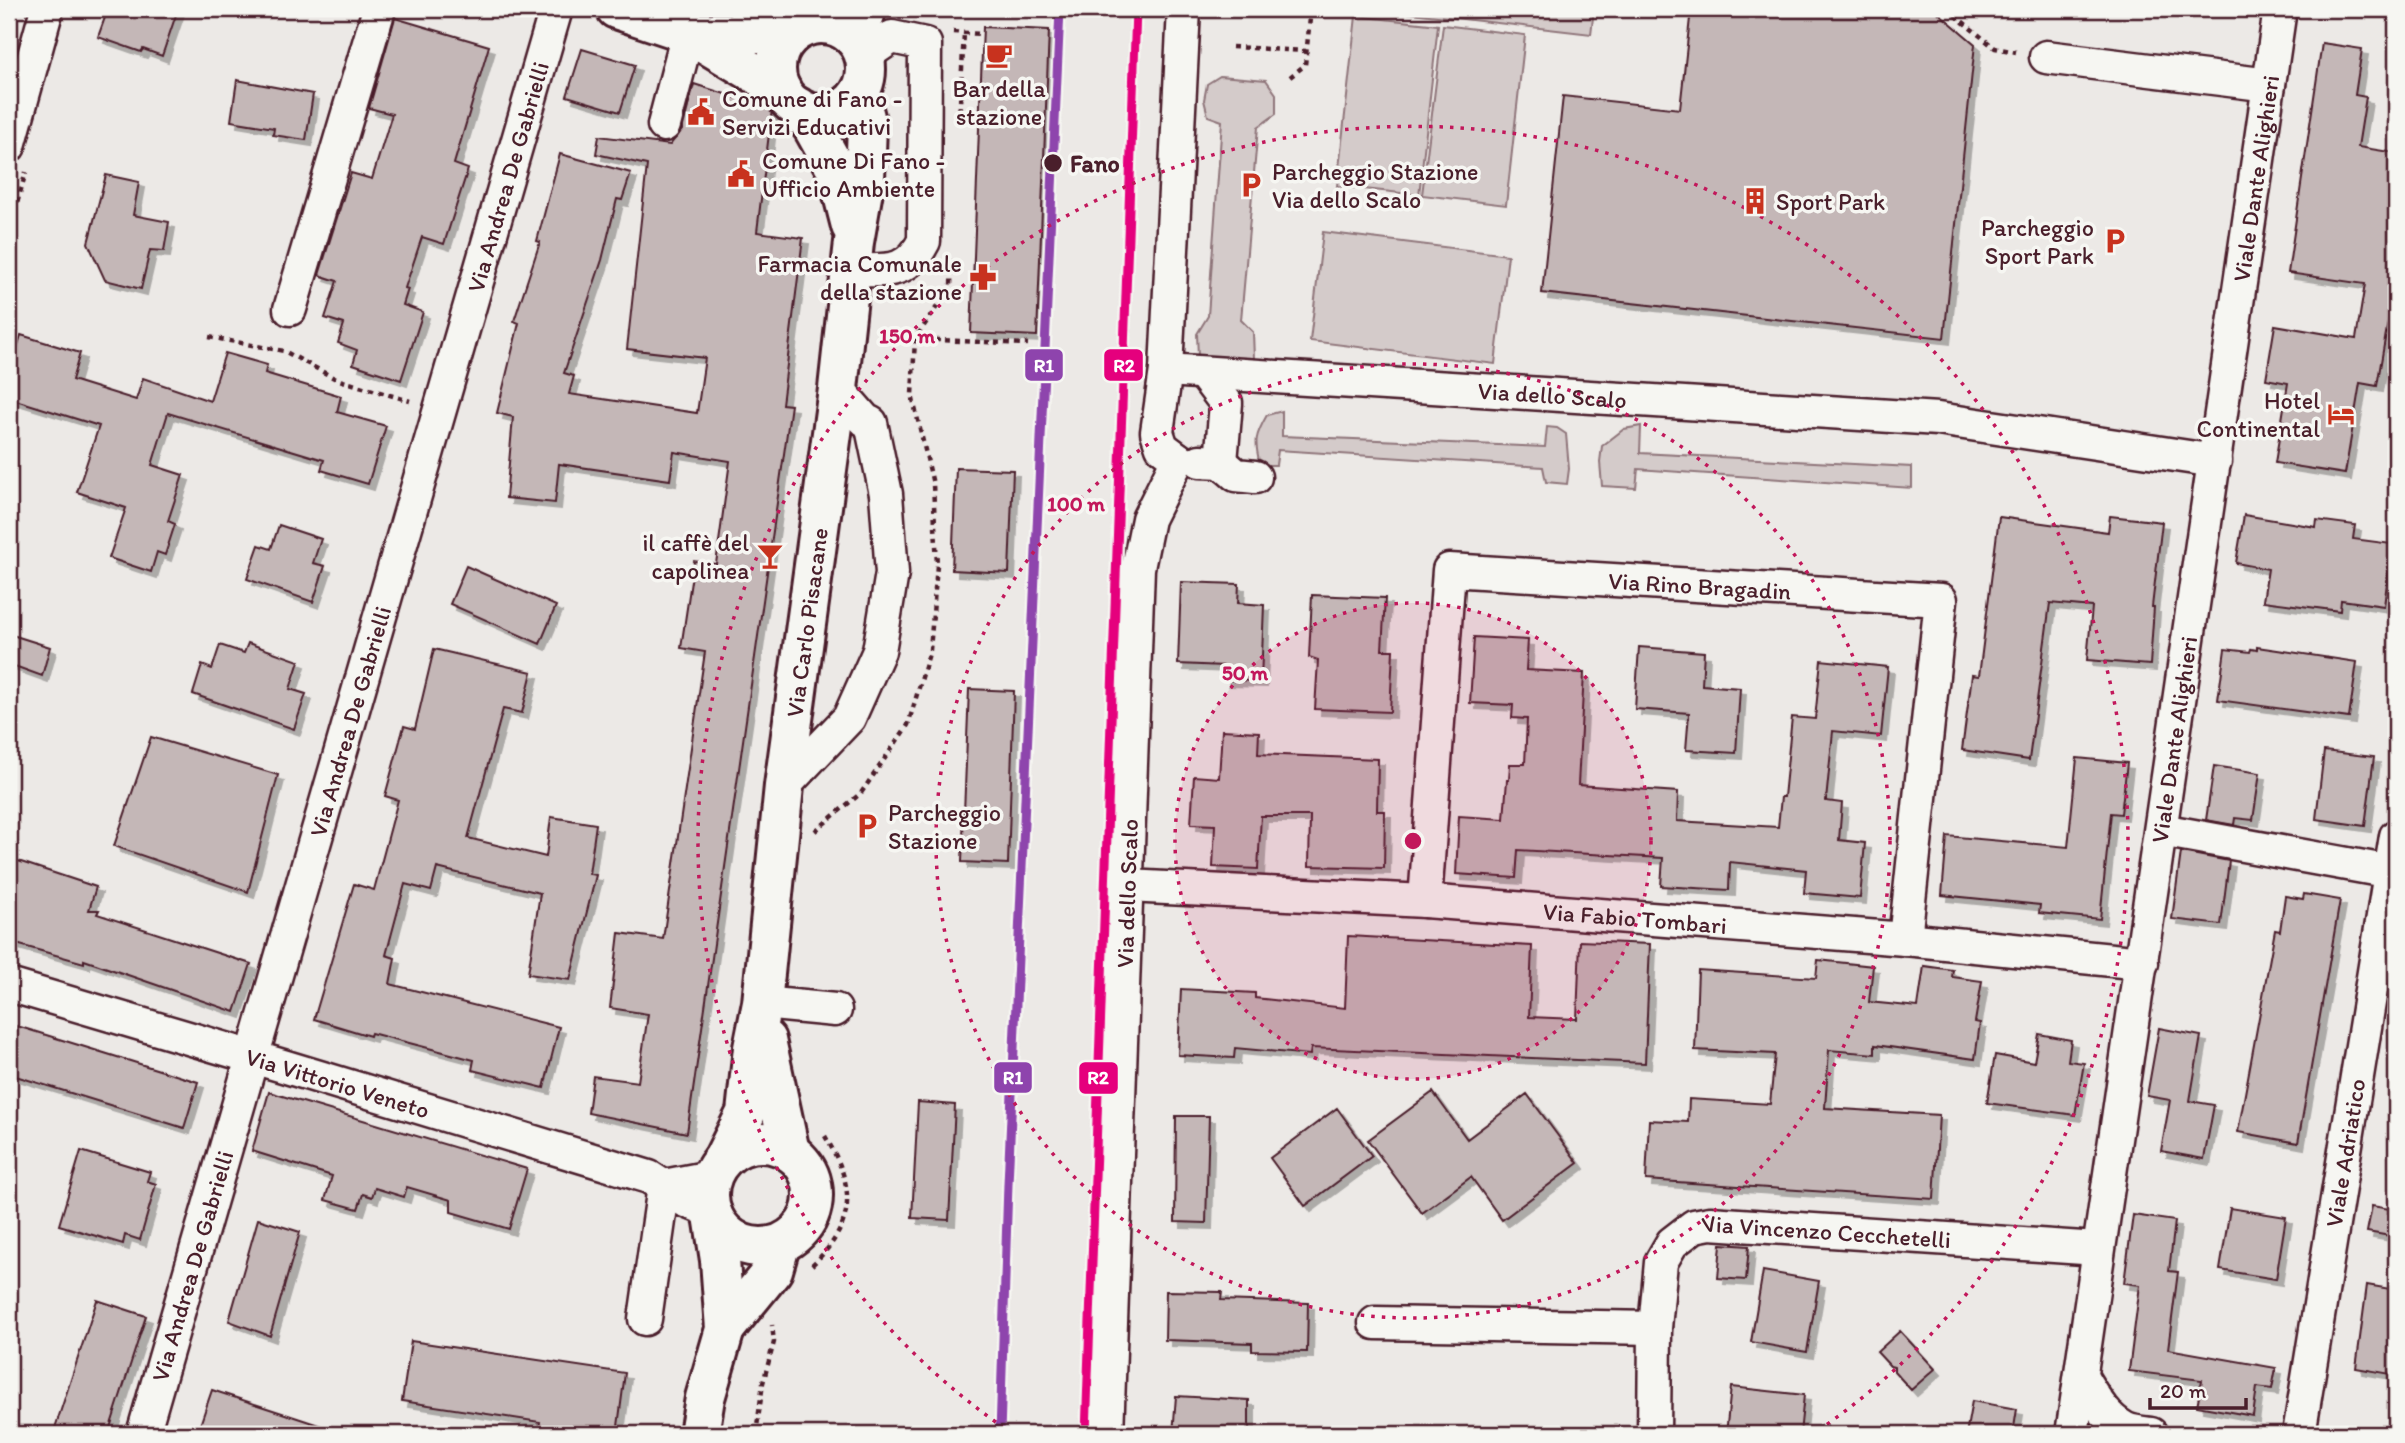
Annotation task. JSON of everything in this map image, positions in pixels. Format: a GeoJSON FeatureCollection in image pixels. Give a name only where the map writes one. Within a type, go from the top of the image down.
{"type":"FeatureCollection","features":[{"type":"Feature","properties":{"kind":"main road"},"geometry":{"type":"LineString","coordinates":[[616,9],[688,33],[810,113],[837,111],[859,94],[864,82],[864,36],[850,34],[840,28],[811,22],[688,33]]}},
{"type":"Feature","properties":{"kind":"main road"},"geometry":{"type":"LineString","coordinates":[[811,22],[779,53],[776,77],[813,128],[837,171],[853,256]]}},
{"type":"Feature","properties":{"kind":"main road","name":"Via Carlo Pisacane"},"geometry":{"type":"LineString","coordinates":[[699,1434],[705,1398],[725,1329],[714,1191],[746,1113],[753,1048],[762,1003],[784,786],[838,389],[853,256],[866,178],[867,125],[859,94]]}},
{"type":"Feature","properties":{"kind":"main road","name":"Via Carlo Pisacane"},"geometry":{"type":"LineString","coordinates":[[725,1329],[773,1270],[780,1245],[799,1231],[812,1204],[809,1175],[801,1162],[790,1152],[768,1051],[762,1003]]}},
{"type":"Feature","properties":{"kind":"main road"},"geometry":{"type":"LineString","coordinates":[[780,1245],[744,1245],[731,1238],[720,1228],[714,1191],[734,1150],[755,1144],[777,1146],[790,1152]]}},
{"type":"Feature","properties":{"kind":"street"},"geometry":{"type":"LineString","coordinates":[[9,146],[47,9]]}},
{"type":"Feature","properties":{"kind":"street"},"geometry":{"type":"LineString","coordinates":[[290,309],[379,9]]}},
{"type":"Feature","properties":{"kind":"street","name":"Via Andrea De Gabrielli"},"geometry":{"type":"LineString","coordinates":[[143,1434],[556,9]]}},
{"type":"Feature","properties":{"kind":"street"},"geometry":{"type":"LineString","coordinates":[[1184,9],[1166,370],[1157,432],[1162,447],[1178,459],[1221,462],[1236,475],[1255,477]]}},
{"type":"Feature","properties":{"kind":"street","name":"Viale Dante Alighieri"},"geometry":{"type":"LineString","coordinates":[[2072,1434],[2280,9]]}},
{"type":"Feature","properties":{"kind":"street"},"geometry":{"type":"LineString","coordinates":[[664,125],[688,33]]}},
{"type":"Feature","properties":{"kind":"street"},"geometry":{"type":"LineString","coordinates":[[853,256],[898,268],[912,260],[924,241],[925,44],[892,37],[864,36]]}},
{"type":"Feature","properties":{"kind":"street"},"geometry":{"type":"LineString","coordinates":[[2046,57],[2269,85]]}},
{"type":"Feature","properties":{"kind":"street","name":"Via dello Scalo"},"geometry":{"type":"LineString","coordinates":[[1166,370],[1938,419],[2215,461]]}},
{"type":"Feature","properties":{"kind":"street"},"geometry":{"type":"LineString","coordinates":[[1204,374],[1226,403],[1221,462]]}},
{"type":"Feature","properties":{"kind":"street"},"geometry":{"type":"LineString","coordinates":[[784,786],[849,718],[879,651],[892,573],[886,494],[871,423],[865,420],[838,389]]}},
{"type":"Feature","properties":{"kind":"street","name":"Via dello Scalo"},"geometry":{"type":"LineString","coordinates":[[1107,1434],[1138,568],[1148,519],[1178,459]]}},
{"type":"Feature","properties":{"kind":"street","name":"Via Rino Bragadin"},"geometry":{"type":"LineString","coordinates":[[1425,901],[1449,570],[1941,600],[1905,939]]}},
{"type":"Feature","properties":{"kind":"street"},"geometry":{"type":"LineString","coordinates":[[2161,830],[2391,872]]}},
{"type":"Feature","properties":{"kind":"street","name":"Viale Adriatico"},"geometry":{"type":"LineString","coordinates":[[2300,1434],[2396,836]]}},
{"type":"Feature","properties":{"kind":"street","name":"Via Fabio Tombari"},"geometry":{"type":"LineString","coordinates":[[1127,886],[1425,901],[1905,939],[2142,963]]}},
{"type":"Feature","properties":{"kind":"street","name":"Via Vittorio Veneto"},"geometry":{"type":"LineString","coordinates":[[9,985],[649,1177],[664,1186]]}},
{"type":"Feature","properties":{"kind":"street"},"geometry":{"type":"LineString","coordinates":[[762,1003],[835,1010]]}},
{"type":"Feature","properties":{"kind":"street"},"geometry":{"type":"LineString","coordinates":[[645,1319],[664,1186],[714,1191]]}},
{"type":"Feature","properties":{"kind":"street","name":"Via Vincenzo Cecchetelli"},"geometry":{"type":"LineString","coordinates":[[1654,1434],[1655,1328],[1661,1262],[1672,1243],[1693,1226],[1710,1223],[2098,1249]]}},
{"type":"Feature","properties":{"kind":"street"},"geometry":{"type":"LineString","coordinates":[[1375,1323],[1655,1328]]}},
{"type":"Feature","properties":{"kind":"street"},"geometry":{"type":"LineString","coordinates":[[2081,1376],[2095,1400],[2116,1422],[2125,1429],[2151,1434]]}},
{"type":"Feature","properties":{"kind":"path"},"geometry":{"type":"LineString","coordinates":[[1290,76],[1305,65],[1311,9]]}},
{"type":"Feature","properties":{"kind":"path"},"geometry":{"type":"LineString","coordinates":[[1947,9],[1995,48],[2046,57]]}},
{"type":"Feature","properties":{"kind":"path"},"geometry":{"type":"LineString","coordinates":[[1232,47],[1306,51]]}},
{"type":"Feature","properties":{"kind":"path"},"geometry":{"type":"LineString","coordinates":[[209,337],[284,351],[337,379],[441,411]]}},
{"type":"Feature","properties":{"kind":"path"},"geometry":{"type":"LineString","coordinates":[[915,339],[1028,344]]}},
{"type":"Feature","properties":{"kind":"shaded area"},"geometry":{"type":"Polygon","coordinates":[[[1377,9],[1594,9],[1591,34],[1377,9]]]}},
{"type":"Feature","properties":{"kind":"shaded area"},"geometry":{"type":"Polygon","coordinates":[[[1356,16],[1438,25],[1419,195],[1337,186],[1356,16]]]}},
{"type":"Feature","properties":{"kind":"shaded area"},"geometry":{"type":"Polygon","coordinates":[[[1443,25],[1525,35],[1506,205],[1422,195],[1443,25]]]}},
{"type":"Feature","properties":{"kind":"shaded area"},"geometry":{"type":"Polygon","coordinates":[[[1220,76],[1266,80],[1276,94],[1276,114],[1258,127],[1241,320],[1253,332],[1254,359],[1241,368],[1211,369],[1198,356],[1197,334],[1208,316],[1222,121],[1208,116],[1204,100],[1207,84],[1220,76]]]}},
{"type":"Feature","properties":{"kind":"shaded area"},"geometry":{"type":"Polygon","coordinates":[[[1323,232],[1508,255],[1495,364],[1310,341],[1323,232]]]}},
{"type":"Feature","properties":{"kind":"shaded area"},"geometry":{"type":"Polygon","coordinates":[[[1282,411],[1282,436],[1545,447],[1547,427],[1557,428],[1566,434],[1569,469],[1567,484],[1546,482],[1543,467],[1278,450],[1276,465],[1260,465],[1256,444],[1260,428],[1267,415],[1282,411]]]}},
{"type":"Feature","properties":{"kind":"shaded area"},"geometry":{"type":"Polygon","coordinates":[[[1641,426],[1640,453],[1912,467],[1912,488],[1638,469],[1636,488],[1602,486],[1602,446],[1624,429],[1641,426]]]}},
{"type":"Feature","properties":{"kind":"building"},"geometry":{"type":"Polygon","coordinates":[[[108,9],[178,9],[162,56],[143,49],[141,52],[98,37],[108,9]]]}},
{"type":"Feature","properties":{"kind":"building","name":"Sport Park"},"geometry":{"type":"Polygon","coordinates":[[[1691,9],[1934,9],[1975,44],[1944,338],[1542,293],[1563,96],[1680,109],[1691,9]]]}},
{"type":"Feature","properties":{"kind":"building"},"geometry":{"type":"Polygon","coordinates":[[[395,18],[489,46],[454,164],[468,169],[444,244],[422,237],[405,288],[408,289],[403,305],[423,312],[401,380],[353,364],[357,350],[338,343],[344,324],[325,318],[337,281],[319,275],[351,173],[372,179],[392,114],[369,108],[395,18]]]}},
{"type":"Feature","properties":{"kind":"building"},"geometry":{"type":"Polygon","coordinates":[[[983,27],[1049,30],[1037,336],[971,333],[983,27]]]}},
{"type":"Feature","properties":{"kind":"building"},"geometry":{"type":"Polygon","coordinates":[[[2322,43],[2362,49],[2355,95],[2366,97],[2358,147],[2396,153],[2396,305],[2391,304],[2377,386],[2360,383],[2345,474],[2275,463],[2288,383],[2266,379],[2275,325],[2356,339],[2365,284],[2288,273],[2322,43]]]}},
{"type":"Feature","properties":{"kind":"building"},"geometry":{"type":"Polygon","coordinates":[[[582,49],[635,65],[620,112],[567,96],[582,49]]]}},
{"type":"Feature","properties":{"kind":"building"},"geometry":{"type":"Polygon","coordinates":[[[237,80],[313,94],[306,140],[273,135],[274,128],[231,121],[237,80]]]}},
{"type":"Feature","properties":{"kind":"building"},"geometry":{"type":"Polygon","coordinates":[[[694,84],[772,109],[757,232],[803,238],[782,404],[791,405],[687,1133],[588,1113],[593,1076],[638,1082],[648,1014],[610,1008],[619,933],[663,939],[705,652],[681,648],[694,561],[716,564],[730,461],[674,452],[670,480],[559,464],[555,503],[506,498],[513,417],[497,413],[519,323],[514,321],[540,242],[537,241],[560,154],[631,173],[622,200],[617,199],[602,260],[564,373],[574,376],[569,394],[697,413],[705,358],[627,349],[647,165],[596,154],[599,136],[670,145],[682,130],[694,84]]]}},
{"type":"Feature","properties":{"kind":"building"},"geometry":{"type":"Polygon","coordinates":[[[106,175],[139,182],[133,215],[169,222],[164,251],[150,250],[141,289],[105,280],[88,243],[106,175]]]}},
{"type":"Feature","properties":{"kind":"building"},"geometry":{"type":"Polygon","coordinates":[[[21,335],[80,353],[72,380],[136,400],[143,378],[210,401],[225,353],[267,365],[265,373],[341,396],[337,412],[386,426],[368,484],[321,470],[324,460],[168,413],[152,465],[183,475],[168,521],[175,524],[165,555],[157,552],[151,572],[109,558],[126,508],[77,492],[99,426],[9,398],[9,375],[21,335]]]}},
{"type":"Feature","properties":{"kind":"building"},"geometry":{"type":"Polygon","coordinates":[[[956,468],[1013,470],[1009,573],[952,570],[956,468]]]}},
{"type":"Feature","properties":{"kind":"building"},"geometry":{"type":"Polygon","coordinates":[[[2244,515],[2316,527],[2317,520],[2355,525],[2353,539],[2392,544],[2384,606],[2341,600],[2340,611],[2263,601],[2268,569],[2236,563],[2244,515]]]}},
{"type":"Feature","properties":{"kind":"building"},"geometry":{"type":"Polygon","coordinates":[[[2110,516],[2162,522],[2152,607],[2150,665],[2087,660],[2092,607],[2050,603],[2029,760],[1962,750],[1972,675],[1979,676],[1999,517],[2108,532],[2110,516]]]}},
{"type":"Feature","properties":{"kind":"building"},"geometry":{"type":"Polygon","coordinates":[[[279,525],[321,539],[313,563],[325,566],[313,602],[247,579],[259,545],[271,549],[279,525]]]}},
{"type":"Feature","properties":{"kind":"building"},"geometry":{"type":"Polygon","coordinates":[[[466,566],[556,606],[540,644],[450,604],[466,566]]]}},
{"type":"Feature","properties":{"kind":"building"},"geometry":{"type":"Polygon","coordinates":[[[1181,582],[1239,584],[1238,603],[1264,605],[1261,681],[1223,680],[1224,666],[1178,664],[1181,582]]]}},
{"type":"Feature","properties":{"kind":"building"},"geometry":{"type":"Polygon","coordinates":[[[1312,595],[1385,598],[1382,650],[1393,650],[1390,712],[1315,709],[1318,660],[1309,657],[1312,595]]]}},
{"type":"Feature","properties":{"kind":"building"},"geometry":{"type":"Polygon","coordinates":[[[9,634],[50,647],[42,676],[9,664],[9,634]]]}},
{"type":"Feature","properties":{"kind":"building"},"geometry":{"type":"Polygon","coordinates":[[[1474,637],[1528,640],[1526,670],[1584,673],[1578,785],[1678,792],[1677,821],[1778,827],[1781,797],[1784,797],[1792,717],[1815,719],[1821,660],[1888,667],[1881,736],[1833,731],[1826,801],[1842,803],[1839,840],[1865,843],[1860,898],[1804,893],[1806,870],[1730,862],[1729,890],[1661,886],[1663,858],[1518,850],[1516,878],[1456,874],[1459,816],[1504,819],[1510,764],[1525,764],[1527,719],[1512,718],[1513,705],[1470,703],[1474,637]]]}},
{"type":"Feature","properties":{"kind":"building"},"geometry":{"type":"Polygon","coordinates":[[[248,643],[299,661],[290,689],[306,694],[294,729],[193,694],[202,665],[212,669],[220,645],[244,653],[248,643]]]}},
{"type":"Feature","properties":{"kind":"building"},"geometry":{"type":"Polygon","coordinates":[[[1639,647],[1704,652],[1702,685],[1740,688],[1736,753],[1686,750],[1689,713],[1635,709],[1639,647]]]}},
{"type":"Feature","properties":{"kind":"building"},"geometry":{"type":"Polygon","coordinates":[[[2257,647],[2357,662],[2349,718],[2218,700],[2225,649],[2250,652],[2251,649],[2257,650],[2257,647]]]}},
{"type":"Feature","properties":{"kind":"building"},"geometry":{"type":"Polygon","coordinates":[[[434,649],[532,672],[522,713],[503,709],[468,838],[546,857],[551,817],[596,824],[589,874],[596,875],[570,980],[528,974],[540,893],[437,868],[431,891],[405,884],[386,955],[395,958],[390,984],[559,1027],[544,1088],[472,1070],[474,1060],[371,1033],[370,1036],[314,1019],[354,884],[374,890],[398,800],[385,796],[404,726],[415,729],[434,649]]]}},
{"type":"Feature","properties":{"kind":"building"},"geometry":{"type":"Polygon","coordinates":[[[969,689],[1014,691],[1008,864],[962,862],[969,689]]]}},
{"type":"Feature","properties":{"kind":"building"},"geometry":{"type":"Polygon","coordinates":[[[1222,730],[1259,732],[1258,754],[1378,759],[1377,811],[1385,811],[1384,868],[1309,866],[1310,816],[1261,816],[1258,869],[1213,867],[1215,825],[1191,824],[1194,776],[1219,778],[1222,730]]]}},
{"type":"Feature","properties":{"kind":"building"},"geometry":{"type":"Polygon","coordinates":[[[151,737],[278,775],[248,892],[114,846],[151,737]]]}},
{"type":"Feature","properties":{"kind":"building"},"geometry":{"type":"Polygon","coordinates":[[[2324,751],[2374,757],[2365,826],[2316,819],[2324,751]]]}},
{"type":"Feature","properties":{"kind":"building"},"geometry":{"type":"Polygon","coordinates":[[[2077,758],[2127,763],[2121,814],[2111,813],[2100,919],[2039,913],[2040,905],[1942,895],[1947,836],[2068,847],[2077,758]]]}},
{"type":"Feature","properties":{"kind":"building"},"geometry":{"type":"Polygon","coordinates":[[[2214,766],[2260,773],[2253,820],[2235,818],[2234,825],[2206,820],[2214,766]]]}},
{"type":"Feature","properties":{"kind":"building"},"geometry":{"type":"Polygon","coordinates":[[[2181,852],[2229,861],[2221,925],[2172,919],[2181,852]]]}},
{"type":"Feature","properties":{"kind":"building"},"geometry":{"type":"Polygon","coordinates":[[[9,858],[96,887],[89,910],[99,910],[97,914],[251,964],[235,1012],[84,960],[84,963],[9,942],[9,858]]]}},
{"type":"Feature","properties":{"kind":"building"},"geometry":{"type":"Polygon","coordinates":[[[2304,894],[2340,900],[2298,1143],[2238,1132],[2275,930],[2280,931],[2285,896],[2303,899],[2304,894]]]}},
{"type":"Feature","properties":{"kind":"building"},"geometry":{"type":"Polygon","coordinates":[[[1348,936],[1532,946],[1529,1017],[1577,1019],[1580,941],[1650,944],[1645,1063],[1311,1048],[1310,1055],[1235,1048],[1234,1058],[1178,1055],[1181,989],[1255,993],[1255,998],[1345,1008],[1348,936]]]}},
{"type":"Feature","properties":{"kind":"building"},"geometry":{"type":"Polygon","coordinates":[[[1818,960],[1873,966],[1869,1002],[1918,1007],[1924,966],[1953,970],[1952,977],[1982,981],[1975,1022],[1980,1023],[1975,1059],[1875,1045],[1875,1054],[1829,1050],[1825,1108],[1939,1115],[1934,1199],[1646,1180],[1649,1120],[1688,1122],[1689,1099],[1770,1104],[1775,1054],[1695,1050],[1698,970],[1816,978],[1818,960]]]}},
{"type":"Feature","properties":{"kind":"building"},"geometry":{"type":"Polygon","coordinates":[[[17,1026],[198,1082],[184,1128],[9,1074],[9,1052],[17,1026]]]}},
{"type":"Feature","properties":{"kind":"building"},"geometry":{"type":"Polygon","coordinates":[[[2159,1028],[2201,1036],[2190,1101],[2214,1105],[2204,1159],[2161,1151],[2170,1100],[2147,1096],[2159,1028]]]}},
{"type":"Feature","properties":{"kind":"building"},"geometry":{"type":"Polygon","coordinates":[[[2039,1034],[2071,1040],[2068,1061],[2084,1063],[2075,1115],[1987,1103],[1995,1055],[2034,1062],[2039,1034]]]}},
{"type":"Feature","properties":{"kind":"building"},"geometry":{"type":"Polygon","coordinates":[[[269,1092],[527,1169],[509,1229],[451,1212],[451,1200],[407,1187],[404,1197],[375,1188],[372,1197],[363,1194],[358,1209],[325,1200],[332,1176],[252,1151],[269,1092]]]}},
{"type":"Feature","properties":{"kind":"building"},"geometry":{"type":"Polygon","coordinates":[[[1433,1092],[1467,1139],[1527,1094],[1578,1163],[1502,1220],[1471,1177],[1422,1213],[1368,1140],[1433,1092]]]}},
{"type":"Feature","properties":{"kind":"building"},"geometry":{"type":"Polygon","coordinates":[[[918,1102],[955,1105],[949,1220],[912,1218],[918,1102]]]}},
{"type":"Feature","properties":{"kind":"building"},"geometry":{"type":"Polygon","coordinates":[[[1337,1108],[1372,1156],[1305,1206],[1270,1158],[1337,1108]]]}},
{"type":"Feature","properties":{"kind":"building"},"geometry":{"type":"Polygon","coordinates":[[[1176,1116],[1209,1116],[1206,1223],[1175,1222],[1176,1116]]]}},
{"type":"Feature","properties":{"kind":"building"},"geometry":{"type":"Polygon","coordinates":[[[81,1151],[150,1172],[147,1181],[156,1184],[140,1240],[125,1235],[123,1244],[59,1225],[81,1151]]]}},
{"type":"Feature","properties":{"kind":"building"},"geometry":{"type":"Polygon","coordinates":[[[2372,1206],[2396,1210],[2396,1237],[2367,1232],[2372,1206]]]}},
{"type":"Feature","properties":{"kind":"building"},"geometry":{"type":"Polygon","coordinates":[[[2230,1208],[2286,1217],[2276,1279],[2220,1270],[2230,1208]]]}},
{"type":"Feature","properties":{"kind":"building"},"geometry":{"type":"Polygon","coordinates":[[[2133,1215],[2175,1221],[2169,1271],[2178,1272],[2168,1349],[2276,1368],[2272,1389],[2257,1387],[2253,1416],[2197,1406],[2202,1380],[2129,1371],[2140,1285],[2124,1283],[2133,1215]]]}},
{"type":"Feature","properties":{"kind":"building"},"geometry":{"type":"Polygon","coordinates":[[[258,1219],[300,1232],[270,1336],[229,1321],[258,1219]]]}},
{"type":"Feature","properties":{"kind":"building"},"geometry":{"type":"Polygon","coordinates":[[[1721,1244],[1749,1246],[1746,1280],[1718,1278],[1721,1244]]]}},
{"type":"Feature","properties":{"kind":"building"},"geometry":{"type":"Polygon","coordinates":[[[1763,1271],[1819,1281],[1807,1352],[1751,1342],[1763,1271]]]}},
{"type":"Feature","properties":{"kind":"building"},"geometry":{"type":"Polygon","coordinates":[[[2367,1285],[2396,1290],[2396,1375],[2356,1368],[2367,1285]]]}},
{"type":"Feature","properties":{"kind":"building"},"geometry":{"type":"Polygon","coordinates":[[[1166,1291],[1222,1292],[1221,1300],[1308,1303],[1307,1352],[1252,1351],[1252,1343],[1165,1340],[1166,1291]]]}},
{"type":"Feature","properties":{"kind":"building"},"geometry":{"type":"Polygon","coordinates":[[[97,1300],[146,1316],[108,1434],[74,1434],[55,1428],[97,1300]]]}},
{"type":"Feature","properties":{"kind":"building"},"geometry":{"type":"Polygon","coordinates":[[[1900,1331],[1935,1369],[1911,1390],[1894,1371],[1894,1367],[1877,1352],[1900,1331]]]}},
{"type":"Feature","properties":{"kind":"building"},"geometry":{"type":"Polygon","coordinates":[[[411,1341],[625,1373],[617,1434],[538,1434],[540,1422],[402,1401],[411,1341]]]}},
{"type":"Feature","properties":{"kind":"building"},"geometry":{"type":"Polygon","coordinates":[[[1731,1387],[1804,1395],[1800,1434],[1726,1434],[1731,1387]]]}},
{"type":"Feature","properties":{"kind":"building"},"geometry":{"type":"Polygon","coordinates":[[[212,1390],[331,1429],[331,1434],[197,1434],[212,1390]]]}},
{"type":"Feature","properties":{"kind":"building"},"geometry":{"type":"Polygon","coordinates":[[[1176,1396],[1249,1400],[1249,1434],[1173,1434],[1176,1396]]]}},
{"type":"Feature","properties":{"kind":"building"},"geometry":{"type":"Polygon","coordinates":[[[1972,1401],[2017,1409],[2013,1434],[1966,1434],[1972,1401]]]}},
{"type":"Feature","properties":{"kind":"transit line","name":"R1"},"geometry":{"type":"LineString","coordinates":[[1000,1434],[1008,1184],[1060,9]]}},
{"type":"Feature","properties":{"kind":"transit line","name":"R2"},"geometry":{"type":"LineString","coordinates":[[1086,1434],[1136,9]]}},
{"type":"Feature","properties":{"kind":"place","name":"Bar della stazione"},"geometry":{"type":"Point","coordinates":[999,55]}},
{"type":"Feature","properties":{"kind":"place","name":"Comune di Fano - Servizi Educativi"},"geometry":{"type":"Point","coordinates":[701,112]}},
{"type":"Feature","properties":{"kind":"place","name":"Fano"},"geometry":{"type":"Point","coordinates":[1053,163]}},
{"type":"Feature","properties":{"kind":"place","name":"Comune Di Fano - Ufficio Ambiente"},"geometry":{"type":"Point","coordinates":[741,174]}},
{"type":"Feature","properties":{"kind":"place","name":"Parcheggio Stazione Via dello Scalo"},"geometry":{"type":"Point","coordinates":[1251,185]}},
{"type":"Feature","properties":{"kind":"place","name":"Sport Park"},"geometry":{"type":"Point","coordinates":[1755,201]}},
{"type":"Feature","properties":{"kind":"place","name":"Parcheggio Sport Park"},"geometry":{"type":"Point","coordinates":[2115,241]}},
{"type":"Feature","properties":{"kind":"place","name":"Farmacia Comunale della stazione"},"geometry":{"type":"Point","coordinates":[983,277]}},
{"type":"Feature","properties":{"kind":"place","name":"Hotel Continental"},"geometry":{"type":"Point","coordinates":[2341,414]}},
{"type":"Feature","properties":{"kind":"place","name":"il caffè del capolinea"},"geometry":{"type":"Point","coordinates":[770,556]}},
{"type":"Feature","properties":{"kind":"place","name":"Parcheggio Stazione"},"geometry":{"type":"Point","coordinates":[867,826]}}]}
